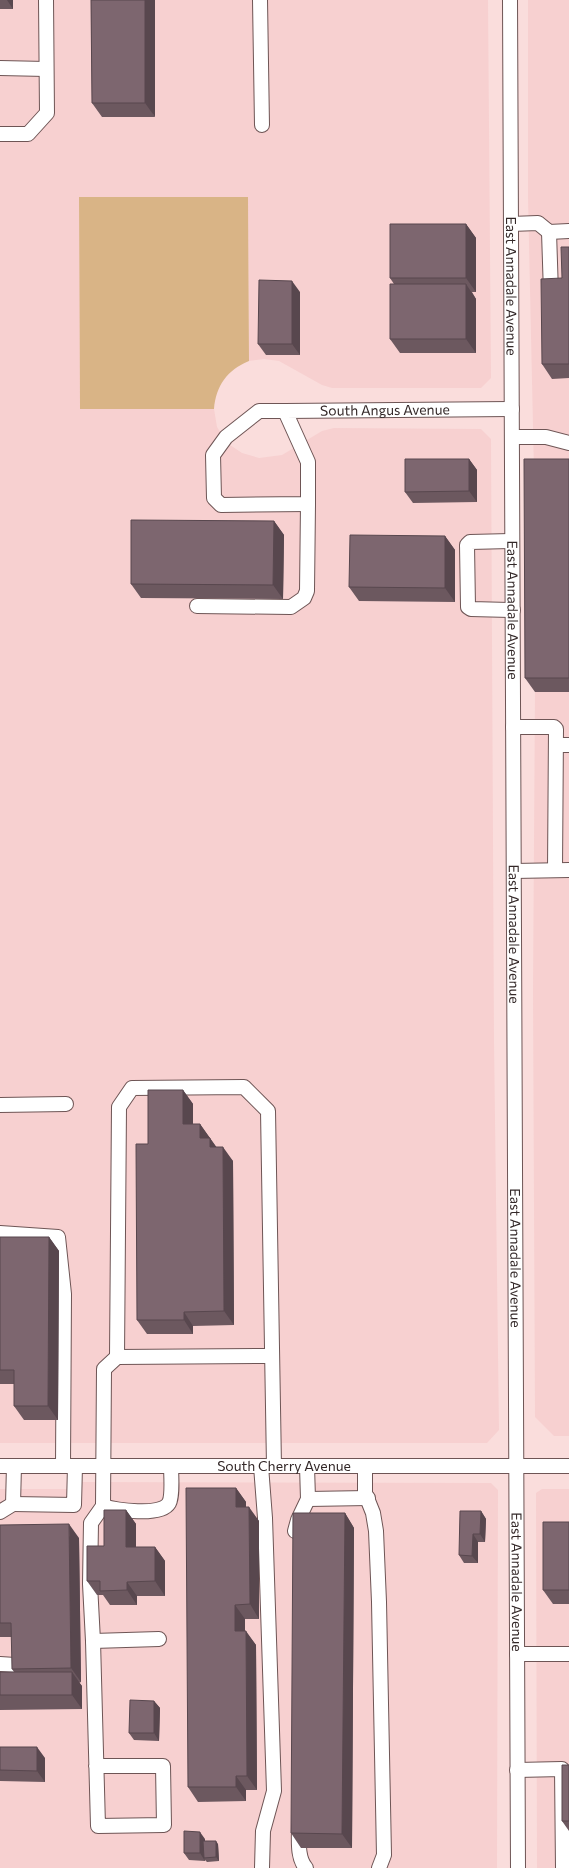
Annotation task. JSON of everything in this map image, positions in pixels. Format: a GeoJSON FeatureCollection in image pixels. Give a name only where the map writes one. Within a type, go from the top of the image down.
{"type":"FeatureCollection","features":[{"type":"Feature","properties":{"kind":"street"},"geometry":{"type":"LineString","coordinates":[[0,134],[28,134],[47,114],[46,0]]}},
{"type":"Feature","properties":{"kind":"street"},"geometry":{"type":"LineString","coordinates":[[260,0],[262,125]]}},
{"type":"Feature","properties":{"kind":"street","name":"East Annadale Avenue"},"geometry":{"type":"LineString","coordinates":[[510,0],[518,1868]]}},
{"type":"Feature","properties":{"kind":"street"},"geometry":{"type":"LineString","coordinates":[[0,68],[46,69]]}},
{"type":"Feature","properties":{"kind":"street"},"geometry":{"type":"LineString","coordinates":[[511,224],[538,223],[549,232],[569,231]]}},
{"type":"Feature","properties":{"kind":"street"},"geometry":{"type":"LineString","coordinates":[[549,232],[551,293]]}},
{"type":"Feature","properties":{"kind":"street","name":"South Angus Avenue"},"geometry":{"type":"LineString","coordinates":[[308,504],[221,505],[214,498],[213,455],[226,437],[258,411],[512,409]]}},
{"type":"Feature","properties":{"kind":"street"},"geometry":{"type":"LineString","coordinates":[[196,606],[291,607],[304,598],[307,591],[308,462],[285,411]]}},
{"type":"Feature","properties":{"kind":"street"},"geometry":{"type":"LineString","coordinates":[[512,437],[546,437],[569,443]]}},
{"type":"Feature","properties":{"kind":"street"},"geometry":{"type":"LineString","coordinates":[[512,541],[470,542],[467,545],[468,607],[471,609],[513,610]]}},
{"type":"Feature","properties":{"kind":"street"},"geometry":{"type":"LineString","coordinates":[[513,727],[554,727],[562,745],[562,870],[514,871]]}},
{"type":"Feature","properties":{"kind":"street"},"geometry":{"type":"LineString","coordinates":[[117,1357],[119,1107],[132,1088],[244,1087],[268,1111],[272,1356],[265,1518],[274,1791],[263,1831],[262,1868]]}},
{"type":"Feature","properties":{"kind":"street"},"geometry":{"type":"LineString","coordinates":[[0,1105],[66,1104]]}},
{"type":"Feature","properties":{"kind":"street"},"geometry":{"type":"LineString","coordinates":[[0,1233],[58,1237],[64,1294],[69,1466],[74,1505],[13,1504],[0,1512]]}},
{"type":"Feature","properties":{"kind":"street"},"geometry":{"type":"LineString","coordinates":[[96,1766],[163,1766],[164,1825],[98,1826],[96,1766],[93,1641],[90,1584],[91,1523],[103,1506],[104,1369],[117,1357],[272,1356]]}},
{"type":"Feature","properties":{"kind":"street"},"geometry":{"type":"LineString","coordinates":[[7,1466],[13,1504]]}},
{"type":"Feature","properties":{"kind":"street","name":"South Cherry Avenue"},"geometry":{"type":"LineString","coordinates":[[7,1466],[569,1466]]}},
{"type":"Feature","properties":{"kind":"street"},"geometry":{"type":"LineString","coordinates":[[103,1506],[128,1512],[165,1507],[169,1503],[171,1466]]}},
{"type":"Feature","properties":{"kind":"street"},"geometry":{"type":"LineString","coordinates":[[296,1546],[296,1530],[298,1520],[308,1499],[307,1466]]}},
{"type":"Feature","properties":{"kind":"street"},"geometry":{"type":"LineString","coordinates":[[365,1466],[365,1493],[373,1513],[376,1531],[379,1602],[384,1855],[379,1868]]}},
{"type":"Feature","properties":{"kind":"street"},"geometry":{"type":"LineString","coordinates":[[308,1499],[368,1498]]}},
{"type":"Feature","properties":{"kind":"street"},"geometry":{"type":"LineString","coordinates":[[93,1641],[159,1640]]}},
{"type":"Feature","properties":{"kind":"street"},"geometry":{"type":"LineString","coordinates":[[517,1654],[569,1654]]}},
{"type":"Feature","properties":{"kind":"street"},"geometry":{"type":"LineString","coordinates":[[0,1664],[15,1665]]}},
{"type":"Feature","properties":{"kind":"street"},"geometry":{"type":"LineString","coordinates":[[517,1770],[562,1769],[563,1868]]}},
{"type":"Feature","properties":{"kind":"street"},"geometry":{"type":"LineString","coordinates":[[299,1814],[301,1860],[306,1868]]}},
{"type":"Feature","properties":{"kind":"shaded area"},"geometry":{"type":"Polygon","coordinates":[[[0,0],[488,0],[491,378],[481,388],[332,388],[322,385],[279,361],[264,359],[249,361],[248,197],[79,197],[80,409],[214,409],[217,427],[227,443],[242,453],[259,458],[282,455],[322,431],[334,428],[481,429],[491,439],[494,1041],[499,1430],[487,1443],[0,1443],[0,0]]]}},
{"type":"Feature","properties":{"kind":"shaded area"},"geometry":{"type":"Polygon","coordinates":[[[528,0],[569,0],[569,1436],[554,1436],[535,1417],[533,991],[535,692],[532,609],[534,472],[528,197],[528,0]]]}},
{"type":"Feature","properties":{"kind":"shaded area"},"geometry":{"type":"Polygon","coordinates":[[[79,197],[248,197],[249,361],[235,369],[224,380],[217,393],[214,409],[80,409],[79,197]]]}},
{"type":"Feature","properties":{"kind":"shaded area"},"geometry":{"type":"Polygon","coordinates":[[[82,1482],[491,1483],[498,1490],[497,1868],[0,1868],[0,1489],[82,1489],[82,1482]]]}},
{"type":"Feature","properties":{"kind":"shaded area"},"geometry":{"type":"Polygon","coordinates":[[[542,1489],[569,1489],[569,1868],[537,1868],[536,1493],[542,1489]]]}},
{"type":"Feature","properties":{"kind":"building"},"geometry":{"type":"Polygon","coordinates":[[[91,0],[145,0],[145,103],[92,103],[91,0]]]}},
{"type":"Feature","properties":{"kind":"building"},"geometry":{"type":"Polygon","coordinates":[[[390,224],[466,224],[466,278],[390,278],[390,224]]]}},
{"type":"Feature","properties":{"kind":"building"},"geometry":{"type":"Polygon","coordinates":[[[561,247],[569,247],[569,364],[542,364],[541,279],[562,278],[561,247]]]}},
{"type":"Feature","properties":{"kind":"building"},"geometry":{"type":"Polygon","coordinates":[[[259,280],[292,281],[292,344],[258,344],[259,280]]]}},
{"type":"Feature","properties":{"kind":"building"},"geometry":{"type":"Polygon","coordinates":[[[390,284],[466,284],[466,339],[390,339],[390,284]]]}},
{"type":"Feature","properties":{"kind":"building"},"geometry":{"type":"Polygon","coordinates":[[[405,459],[469,459],[469,491],[405,492],[405,459]]]}},
{"type":"Feature","properties":{"kind":"building"},"geometry":{"type":"Polygon","coordinates":[[[524,459],[569,459],[569,678],[525,678],[524,459]]]}},
{"type":"Feature","properties":{"kind":"building"},"geometry":{"type":"Polygon","coordinates":[[[131,520],[274,521],[273,585],[131,584],[131,520]]]}},
{"type":"Feature","properties":{"kind":"building"},"geometry":{"type":"Polygon","coordinates":[[[350,535],[445,536],[445,588],[349,587],[350,535]]]}},
{"type":"Feature","properties":{"kind":"building"},"geometry":{"type":"Polygon","coordinates":[[[148,1090],[183,1090],[183,1124],[200,1124],[200,1138],[210,1138],[210,1147],[223,1147],[224,1311],[184,1312],[184,1320],[137,1320],[136,1144],[148,1144],[148,1090]]]}},
{"type":"Feature","properties":{"kind":"building"},"geometry":{"type":"Polygon","coordinates":[[[0,1237],[49,1237],[48,1406],[14,1406],[14,1370],[0,1370],[0,1237]]]}},
{"type":"Feature","properties":{"kind":"building"},"geometry":{"type":"Polygon","coordinates":[[[186,1488],[236,1488],[236,1507],[249,1507],[250,1604],[235,1605],[235,1631],[246,1631],[247,1776],[236,1776],[236,1787],[188,1787],[186,1488]]]}},
{"type":"Feature","properties":{"kind":"building"},"geometry":{"type":"Polygon","coordinates":[[[104,1510],[126,1510],[126,1547],[155,1547],[155,1581],[127,1582],[127,1590],[100,1591],[100,1581],[87,1581],[87,1546],[104,1546],[104,1510]]]}},
{"type":"Feature","properties":{"kind":"building"},"geometry":{"type":"Polygon","coordinates":[[[460,1511],[481,1511],[480,1534],[473,1534],[472,1556],[459,1555],[460,1511]]]}},
{"type":"Feature","properties":{"kind":"building"},"geometry":{"type":"Polygon","coordinates":[[[293,1513],[345,1513],[342,1834],[291,1833],[293,1513]]]}},
{"type":"Feature","properties":{"kind":"building"},"geometry":{"type":"Polygon","coordinates":[[[543,1522],[569,1522],[569,1590],[543,1590],[543,1522]]]}},
{"type":"Feature","properties":{"kind":"building"},"geometry":{"type":"Polygon","coordinates":[[[69,1524],[71,1668],[12,1669],[11,1623],[0,1623],[0,1525],[69,1524]]]}},
{"type":"Feature","properties":{"kind":"building"},"geometry":{"type":"Polygon","coordinates":[[[0,1672],[72,1672],[72,1695],[0,1695],[0,1672]]]}},
{"type":"Feature","properties":{"kind":"building"},"geometry":{"type":"Polygon","coordinates":[[[130,1700],[154,1701],[154,1733],[129,1733],[130,1700]]]}},
{"type":"Feature","properties":{"kind":"building"},"geometry":{"type":"Polygon","coordinates":[[[0,1747],[37,1747],[37,1771],[0,1770],[0,1747]]]}},
{"type":"Feature","properties":{"kind":"building"},"geometry":{"type":"Polygon","coordinates":[[[562,1765],[569,1765],[569,1821],[562,1821],[562,1765]]]}},
{"type":"Feature","properties":{"kind":"building"},"geometry":{"type":"Polygon","coordinates":[[[184,1831],[200,1832],[200,1853],[184,1853],[184,1831]]]}},
{"type":"Feature","properties":{"kind":"building"},"geometry":{"type":"Polygon","coordinates":[[[203,1841],[216,1841],[216,1857],[204,1858],[203,1841]]]}}]}
